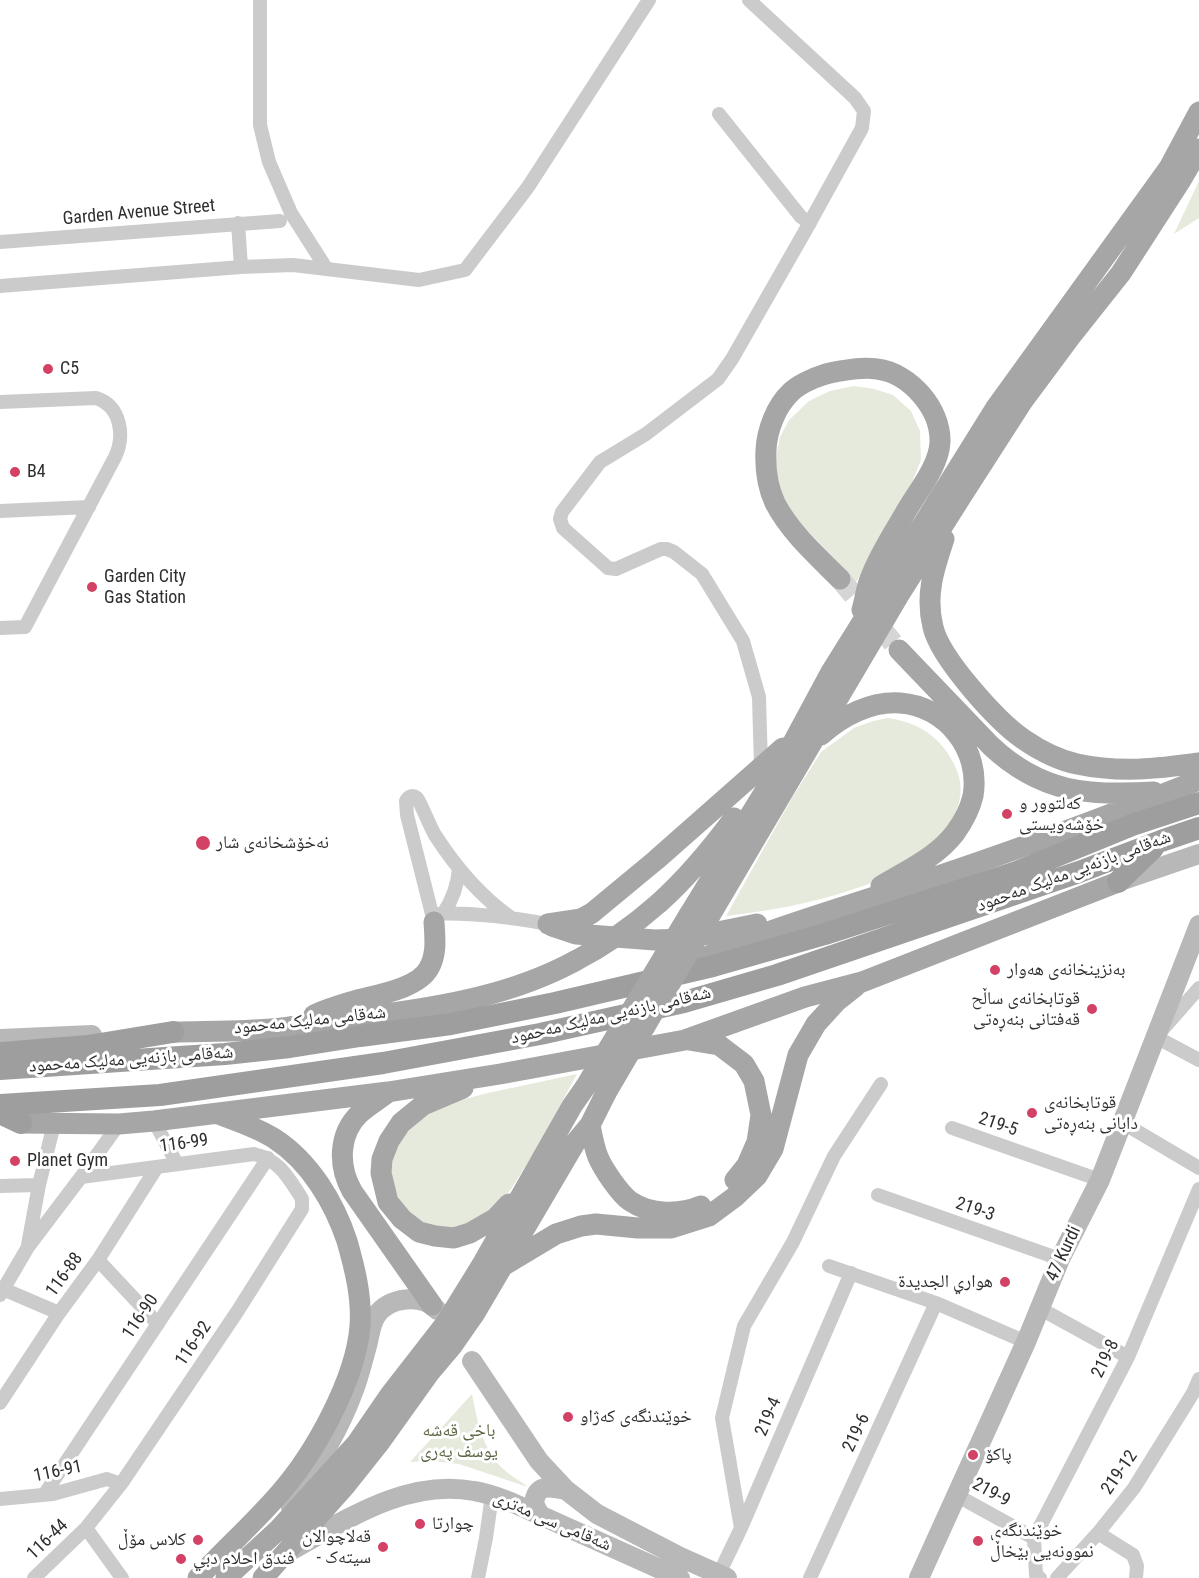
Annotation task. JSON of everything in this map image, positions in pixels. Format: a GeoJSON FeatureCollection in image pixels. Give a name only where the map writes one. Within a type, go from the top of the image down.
{"type":"FeatureCollection","features":[{"type":"Feature","properties":{"kind":"highway","name":"شەقامی بازنەیی مەلیک مەحمود"},"geometry":{"type":"LineString","coordinates":[[0,1069],[225,1054],[290,1047],[451,1024],[555,1003],[713,966],[814,937],[1006,875],[1132,825],[1199,803]]}},
{"type":"Feature","properties":{"kind":"highway","name":"شەقامی بازنەیی مەلیک مەحمود"},"geometry":{"type":"LineString","coordinates":[[0,1105],[160,1095],[372,1065],[540,1034],[684,1002],[789,971],[1079,872],[1199,828]]}},
{"type":"Feature","properties":{"kind":"highway"},"geometry":{"type":"LineString","coordinates":[[1118,882],[1161,841]]}},
{"type":"Feature","properties":{"kind":"highway"},"geometry":{"type":"LineString","coordinates":[[0,1054],[88,1046],[173,1032]]}},
{"type":"Feature","properties":{"kind":"highway"},"geometry":{"type":"LineString","coordinates":[[0,1113],[10,1123]]}},
{"type":"Feature","properties":{"kind":"main road"},"geometry":{"type":"LineString","coordinates":[[804,741],[831,672],[858,628],[1169,168],[1199,112]]}},
{"type":"Feature","properties":{"kind":"main road"},"geometry":{"type":"LineString","coordinates":[[1199,149],[1120,273],[1071,336],[1003,414],[963,494],[936,562],[930,587],[930,609],[938,642],[958,671],[1013,731],[1039,750],[1076,764],[1126,771],[1199,763]]}},
{"type":"Feature","properties":{"kind":"main road"},"geometry":{"type":"LineString","coordinates":[[840,579],[812,552],[790,526],[776,504],[768,484],[765,462],[766,438],[780,406],[791,391],[823,374],[860,368],[879,369],[898,376],[918,390],[934,412],[940,440],[934,467],[904,514],[869,580],[858,628]]}},
{"type":"Feature","properties":{"kind":"main road"},"geometry":{"type":"LineString","coordinates":[[685,1040],[719,1045],[744,1064],[754,1081],[761,1115],[757,1142],[747,1165],[729,1188],[699,1208],[669,1212],[652,1211],[630,1201],[608,1176],[598,1157],[590,1125],[596,1090],[804,741],[963,494]]}},
{"type":"Feature","properties":{"kind":"main road"},"geometry":{"type":"LineString","coordinates":[[899,650],[1006,760],[1036,777],[1052,785],[1083,792],[1120,794],[1172,790]]}},
{"type":"Feature","properties":{"kind":"main road"},"geometry":{"type":"LineString","coordinates":[[548,924],[581,919],[592,913],[804,741],[864,708],[900,703],[914,706],[941,717],[961,738],[972,768],[974,783],[969,810],[945,844],[849,906]]}},
{"type":"Feature","properties":{"kind":"main road"},"geometry":{"type":"LineString","coordinates":[[697,919],[766,773]]}},
{"type":"Feature","properties":{"kind":"main road","name":"شەقامی مەلیک مەحمود"},"geometry":{"type":"LineString","coordinates":[[0,1039],[280,1028],[412,1011],[480,997],[528,983],[552,973],[611,940],[659,903],[679,885],[715,844],[742,807],[761,788],[766,773]]}},
{"type":"Feature","properties":{"kind":"main road"},"geometry":{"type":"LineString","coordinates":[[663,978],[736,943],[1041,841],[1199,780]]}},
{"type":"Feature","properties":{"kind":"main road"},"geometry":{"type":"LineString","coordinates":[[10,1123],[119,1124],[154,1121],[388,1092],[685,1040],[805,997],[862,982],[1118,882],[1197,856]]}},
{"type":"Feature","properties":{"kind":"main road"},"geometry":{"type":"LineString","coordinates":[[548,924],[576,934],[655,940],[683,939],[761,923],[812,916]]}},
{"type":"Feature","properties":{"kind":"main road"},"geometry":{"type":"LineString","coordinates":[[280,1028],[331,1008],[396,989],[418,980],[427,972],[433,960],[436,917]]}},
{"type":"Feature","properties":{"kind":"main road","name":"47 Kurdi"},"geometry":{"type":"LineString","coordinates":[[919,1578],[1026,1342],[1060,1259],[1100,1180],[1199,925]]}},
{"type":"Feature","properties":{"kind":"main road"},"geometry":{"type":"LineString","coordinates":[[501,1268],[556,1234],[581,1226],[596,1224],[671,1228],[709,1216],[736,1196],[757,1176],[773,1149],[798,1056],[816,1024],[837,1001],[862,982]]}},
{"type":"Feature","properties":{"kind":"main road"},"geometry":{"type":"LineString","coordinates":[[500,1074],[423,1105],[401,1123],[389,1141],[382,1159],[381,1173],[388,1202],[402,1219],[419,1232],[454,1238],[470,1233],[496,1218],[528,1184]]}},
{"type":"Feature","properties":{"kind":"main road"},"geometry":{"type":"LineString","coordinates":[[226,1578],[278,1530],[357,1443],[390,1395],[446,1323],[483,1263],[572,1106],[596,1090]]}},
{"type":"Feature","properties":{"kind":"main road"},"geometry":{"type":"LineString","coordinates":[[388,1092],[360,1113],[350,1125],[342,1153],[344,1173],[352,1191],[434,1307]]}},
{"type":"Feature","properties":{"kind":"main road"},"geometry":{"type":"LineString","coordinates":[[198,1578],[280,1493],[304,1461],[325,1426],[339,1396],[352,1361],[360,1327],[359,1297],[353,1262],[344,1231],[318,1182],[291,1151],[275,1139],[260,1130],[218,1113]]}},
{"type":"Feature","properties":{"kind":"main road"},"geometry":{"type":"LineString","coordinates":[[263,1578],[345,1486],[452,1346],[475,1313],[575,1143],[590,1125]]}},
{"type":"Feature","properties":{"kind":"main road"},"geometry":{"type":"LineString","coordinates":[[278,1530],[346,1411],[377,1315],[386,1306],[400,1300],[418,1300],[434,1307]]}},
{"type":"Feature","properties":{"kind":"main road","name":"شەقامی سی مەتری"},"geometry":{"type":"LineString","coordinates":[[472,1361],[539,1461],[566,1490],[597,1514],[680,1557],[723,1576]]}},
{"type":"Feature","properties":{"kind":"main road"},"geometry":{"type":"LineString","coordinates":[[540,1515],[534,1504],[541,1490],[552,1487],[566,1490]]}},
{"type":"Feature","properties":{"kind":"main road","name":"شەقامی سی مەتری"},"geometry":{"type":"LineString","coordinates":[[288,1552],[391,1499],[428,1490],[459,1489],[492,1495],[540,1515],[655,1572],[680,1578]]}},
{"type":"Feature","properties":{"kind":"street"},"geometry":{"type":"LineString","coordinates":[[260,0],[260,125],[268,162],[291,213],[326,268]]}},
{"type":"Feature","properties":{"kind":"street"},"geometry":{"type":"LineString","coordinates":[[0,286],[293,265],[419,280],[465,270],[528,187],[649,0]]}},
{"type":"Feature","properties":{"kind":"street"},"geometry":{"type":"LineString","coordinates":[[749,0],[855,98],[864,111],[862,128],[732,359],[718,379],[646,434],[600,462],[562,512],[560,519],[563,528],[608,568],[616,569],[661,549],[667,549],[702,574],[743,641],[759,697],[766,773]]}},
{"type":"Feature","properties":{"kind":"street"},"geometry":{"type":"LineString","coordinates":[[719,114],[801,217],[810,223]]}},
{"type":"Feature","properties":{"kind":"street","name":"Garden Avenue Street"},"geometry":{"type":"LineString","coordinates":[[0,243],[280,221]]}},
{"type":"Feature","properties":{"kind":"street"},"geometry":{"type":"LineString","coordinates":[[238,223],[241,267]]}},
{"type":"Feature","properties":{"kind":"street"},"geometry":{"type":"LineString","coordinates":[[0,402],[96,398],[108,404],[116,416],[119,424],[120,444],[115,458],[25,627],[0,628]]}},
{"type":"Feature","properties":{"kind":"street"},"geometry":{"type":"LineString","coordinates":[[0,511],[89,507]]}},
{"type":"Feature","properties":{"kind":"street"},"geometry":{"type":"LineString","coordinates":[[436,917],[407,815],[405,803],[409,797],[415,796],[419,800],[434,834],[459,868],[483,895],[510,917]]}},
{"type":"Feature","properties":{"kind":"street"},"geometry":{"type":"LineString","coordinates":[[436,917],[453,896],[457,886],[459,868]]}},
{"type":"Feature","properties":{"kind":"street"},"geometry":{"type":"LineString","coordinates":[[436,917],[477,914],[548,924]]}},
{"type":"Feature","properties":{"kind":"street"},"geometry":{"type":"LineString","coordinates":[[1199,988],[1156,1036],[1199,1060]]}},
{"type":"Feature","properties":{"kind":"street"},"geometry":{"type":"LineString","coordinates":[[741,1528],[722,1418],[744,1326],[793,1242],[834,1156],[881,1084]]}},
{"type":"Feature","properties":{"kind":"street"},"geometry":{"type":"LineString","coordinates":[[154,1121],[177,1164]]}},
{"type":"Feature","properties":{"kind":"street"},"geometry":{"type":"LineString","coordinates":[[1123,1123],[1199,1168]]}},
{"type":"Feature","properties":{"kind":"street"},"geometry":{"type":"LineString","coordinates":[[28,1247],[39,1185],[54,1124]]}},
{"type":"Feature","properties":{"kind":"street"},"geometry":{"type":"LineString","coordinates":[[59,1313],[2,1292],[28,1247],[119,1124]]}},
{"type":"Feature","properties":{"kind":"street","name":"219-5"},"geometry":{"type":"LineString","coordinates":[[952,1128],[1100,1180]]}},
{"type":"Feature","properties":{"kind":"street","name":"116-99"},"geometry":{"type":"LineString","coordinates":[[81,1178],[246,1154],[268,1158]]}},
{"type":"Feature","properties":{"kind":"street","name":"116-92"},"geometry":{"type":"LineString","coordinates":[[86,1528],[121,1484],[231,1322],[300,1214],[302,1198],[281,1167],[268,1158]]}},
{"type":"Feature","properties":{"kind":"street","name":"116-90"},"geometry":{"type":"LineString","coordinates":[[44,1495],[268,1158]]}},
{"type":"Feature","properties":{"kind":"street","name":"116-88"},"geometry":{"type":"LineString","coordinates":[[0,1403],[59,1313],[98,1260],[157,1167]]}},
{"type":"Feature","properties":{"kind":"street"},"geometry":{"type":"LineString","coordinates":[[0,1186],[39,1185]]}},
{"type":"Feature","properties":{"kind":"street","name":"219-8"},"geometry":{"type":"LineString","coordinates":[[1034,1538],[1128,1357],[1199,1189]]}},
{"type":"Feature","properties":{"kind":"street","name":"219-3"},"geometry":{"type":"LineString","coordinates":[[878,1195],[1060,1259]]}},
{"type":"Feature","properties":{"kind":"street"},"geometry":{"type":"LineString","coordinates":[[98,1260],[158,1324]]}},
{"type":"Feature","properties":{"kind":"street"},"geometry":{"type":"LineString","coordinates":[[829,1266],[936,1303],[1026,1342]]}},
{"type":"Feature","properties":{"kind":"street","name":"219-4"},"geometry":{"type":"LineString","coordinates":[[723,1576],[741,1528],[852,1273]]}},
{"type":"Feature","properties":{"kind":"street","name":"219-6"},"geometry":{"type":"LineString","coordinates":[[810,1578],[936,1303]]}},
{"type":"Feature","properties":{"kind":"street"},"geometry":{"type":"LineString","coordinates":[[1039,1308],[1128,1357]]}},
{"type":"Feature","properties":{"kind":"street","name":"219-12"},"geometry":{"type":"LineString","coordinates":[[1057,1578],[1098,1533],[1134,1488],[1196,1395],[1199,1379]]}},
{"type":"Feature","properties":{"kind":"street","name":"116-91"},"geometry":{"type":"LineString","coordinates":[[0,1499],[62,1492],[107,1479],[121,1484]]}},
{"type":"Feature","properties":{"kind":"street"},"geometry":{"type":"LineString","coordinates":[[478,1578],[492,1495]]}},
{"type":"Feature","properties":{"kind":"street","name":"219-9"},"geometry":{"type":"LineString","coordinates":[[956,1495],[1034,1538]]}},
{"type":"Feature","properties":{"kind":"street"},"geometry":{"type":"LineString","coordinates":[[86,1528],[116,1576]]}},
{"type":"Feature","properties":{"kind":"street","name":"116-44"},"geometry":{"type":"LineString","coordinates":[[34,1578],[86,1528]]}},
{"type":"Feature","properties":{"kind":"street"},"geometry":{"type":"LineString","coordinates":[[1098,1533],[1134,1555],[1137,1572]]}},
{"type":"Feature","properties":{"kind":"street"},"geometry":{"type":"LineString","coordinates":[[1034,1538],[1036,1575],[1040,1578]]}},
{"type":"Feature","properties":{"kind":"green space"},"geometry":{"type":"Polygon","coordinates":[[[1199,181],[1199,218],[1174,234],[1199,181]]]}},
{"type":"Feature","properties":{"kind":"green space"},"geometry":{"type":"Polygon","coordinates":[[[854,386],[893,395],[911,411],[920,431],[921,460],[911,485],[856,582],[790,512],[777,486],[774,465],[780,437],[789,420],[809,401],[830,391],[854,386]]]}},
{"type":"Feature","properties":{"kind":"green space"},"geometry":{"type":"Polygon","coordinates":[[[888,718],[920,728],[936,739],[958,772],[961,790],[959,802],[951,822],[942,835],[925,850],[872,883],[805,903],[726,916],[792,798],[821,752],[854,728],[888,718]]]}},
{"type":"Feature","properties":{"kind":"green space"},"geometry":{"type":"Polygon","coordinates":[[[577,1074],[535,1151],[511,1189],[497,1206],[475,1221],[450,1229],[430,1227],[399,1205],[390,1170],[393,1153],[400,1138],[427,1113],[453,1102],[577,1074]]]}},
{"type":"Feature","properties":{"kind":"green space","name":"باخی قەشە یوسف پەری"},"geometry":{"type":"Polygon","coordinates":[[[472,1394],[478,1423],[489,1451],[507,1473],[528,1487],[459,1464],[430,1461],[410,1462],[472,1394]]]}},
{"type":"Feature","properties":{"kind":"tunnel"},"geometry":{"type":"LineString","coordinates":[[840,579],[899,650]]}},
{"type":"Feature","properties":{"kind":"place","name":"C5"},"geometry":{"type":"Point","coordinates":[48,369]}},
{"type":"Feature","properties":{"kind":"place","name":"B4"},"geometry":{"type":"Point","coordinates":[15,472]}},
{"type":"Feature","properties":{"kind":"place","name":"Garden City Gas Station"},"geometry":{"type":"Point","coordinates":[92,587]}},
{"type":"Feature","properties":{"kind":"place","name":"کەلتوور و خۆشەویستی"},"geometry":{"type":"Point","coordinates":[1007,814]}},
{"type":"Feature","properties":{"kind":"place","name":"نەخۆشخانەی شار"},"geometry":{"type":"Point","coordinates":[203,843]}},
{"type":"Feature","properties":{"kind":"place","name":"بەنزینخانەی ھەوار"},"geometry":{"type":"Point","coordinates":[995,970]}},
{"type":"Feature","properties":{"kind":"place","name":"قوتابخانەی ساڵح قەفتانی بنەڕەتی"},"geometry":{"type":"Point","coordinates":[1092,1009]}},
{"type":"Feature","properties":{"kind":"place","name":"قوتابخانەی دابانی بنەڕەتی"},"geometry":{"type":"Point","coordinates":[1032,1113]}},
{"type":"Feature","properties":{"kind":"place","name":"Planet Gym"},"geometry":{"type":"Point","coordinates":[15,1161]}},
{"type":"Feature","properties":{"kind":"place","name":"هواري الجديدة"},"geometry":{"type":"Point","coordinates":[1005,1282]}},
{"type":"Feature","properties":{"kind":"place","name":"خوێندنگەی کەژاو"},"geometry":{"type":"Point","coordinates":[568,1417]}},
{"type":"Feature","properties":{"kind":"place","name":"پاکۆ"},"geometry":{"type":"Point","coordinates":[973,1455]}},
{"type":"Feature","properties":{"kind":"place","name":"چوارتا"},"geometry":{"type":"Point","coordinates":[420,1524]}},
{"type":"Feature","properties":{"kind":"place","name":"کلاس مۆڵ"},"geometry":{"type":"Point","coordinates":[198,1540]}},
{"type":"Feature","properties":{"kind":"place","name":"خوێندنگەی نموونەیی بێخاڵ"},"geometry":{"type":"Point","coordinates":[978,1541]}},
{"type":"Feature","properties":{"kind":"place","name":"قەلاچوالان - سیتەک"},"geometry":{"type":"Point","coordinates":[383,1547]}},
{"type":"Feature","properties":{"kind":"place","name":"فندق احلام دبي"},"geometry":{"type":"Point","coordinates":[181,1559]}}]}
